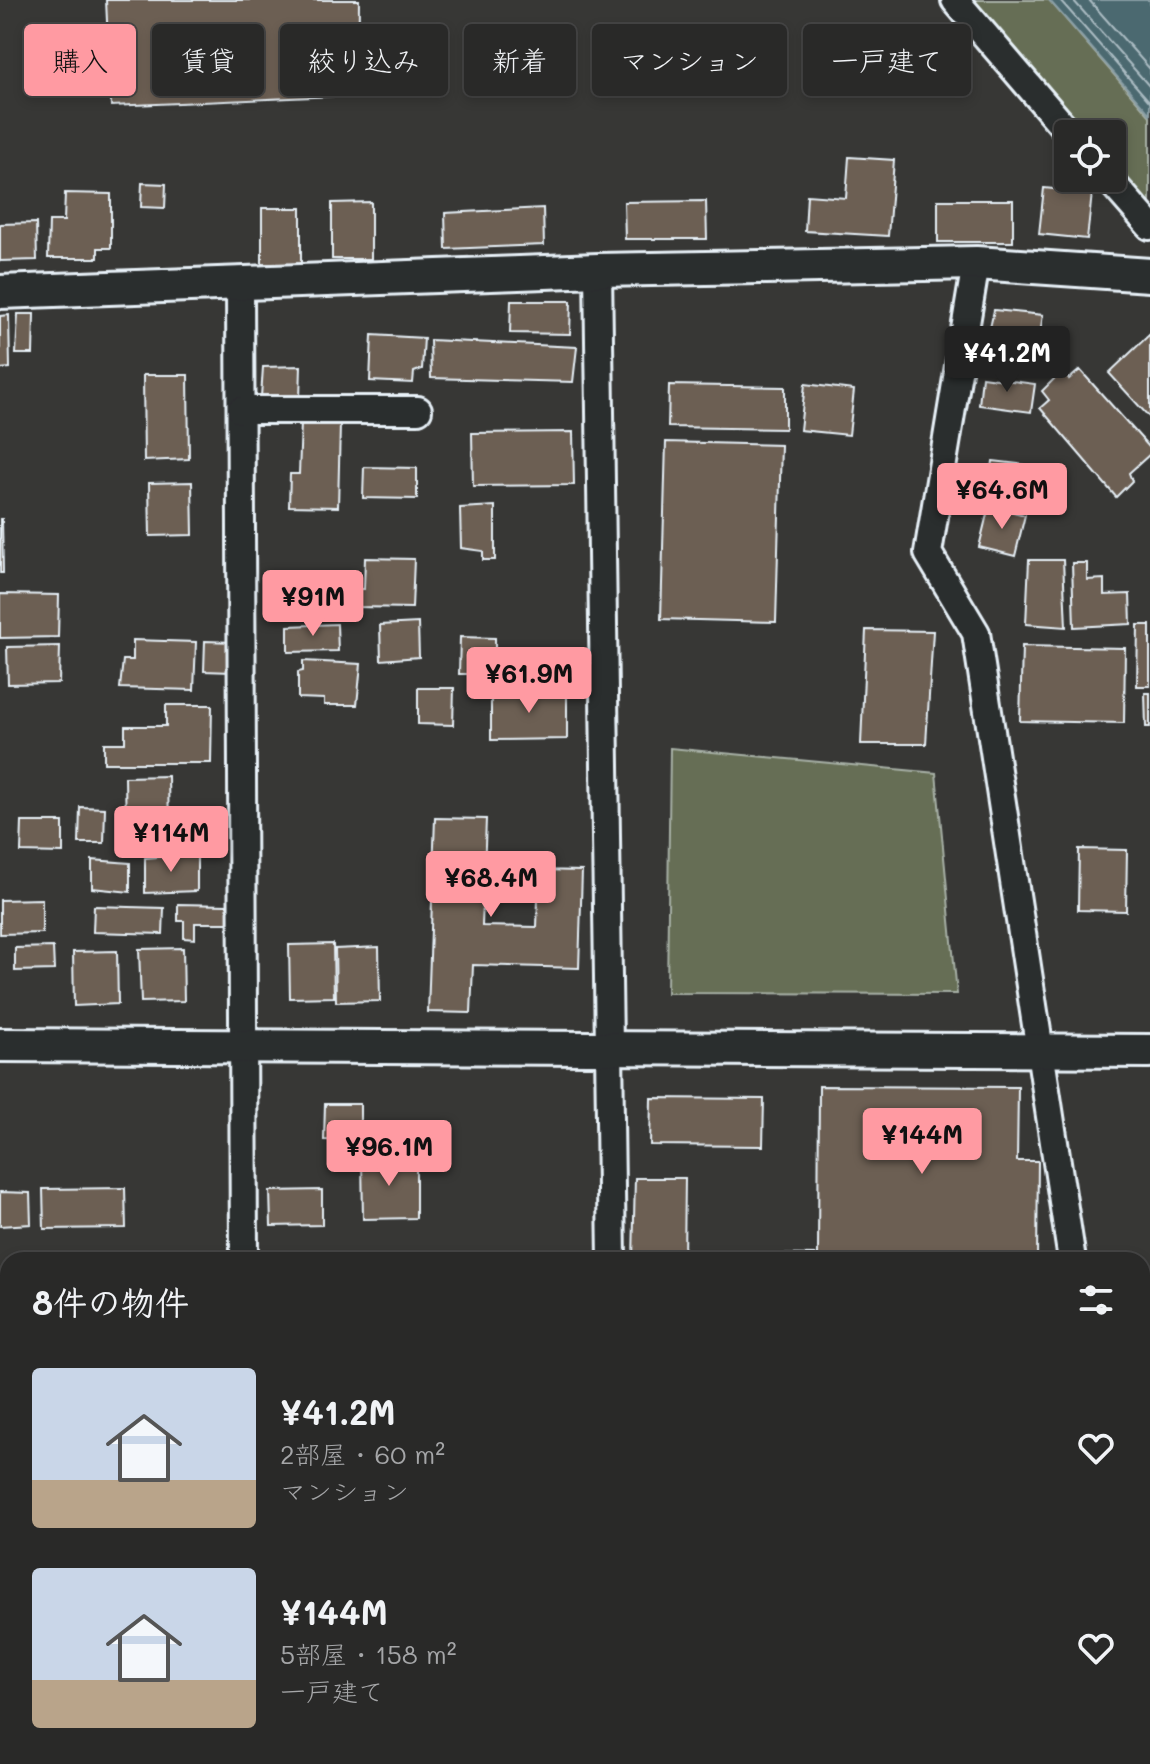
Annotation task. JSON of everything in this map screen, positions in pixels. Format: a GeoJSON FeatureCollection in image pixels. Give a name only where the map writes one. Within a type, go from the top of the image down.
{"type":"FeatureCollection","features":[{"type":"Feature","properties":{"kind":"street"},"geometry":{"type":"LineString","coordinates":[[955,0],[1058,120]]}},
{"type":"Feature","properties":{"kind":"street"},"geometry":{"type":"LineString","coordinates":[[1120,192],[1150,226]]}},
{"type":"Feature","properties":{"kind":"street"},"geometry":{"type":"LineString","coordinates":[[976,263],[928,553],[976,633],[1071,1252]]}},
{"type":"Feature","properties":{"kind":"street"},"geometry":{"type":"LineString","coordinates":[[0,292],[598,270],[976,263],[1150,275]]}},
{"type":"Feature","properties":{"kind":"street"},"geometry":{"type":"LineString","coordinates":[[598,270],[612,1252]]}},
{"type":"Feature","properties":{"kind":"street"},"geometry":{"type":"LineString","coordinates":[[240,283],[244,1252]]}},
{"type":"Feature","properties":{"kind":"street"},"geometry":{"type":"LineString","coordinates":[[241,410],[418,410]]}},
{"type":"Feature","properties":{"kind":"street"},"geometry":{"type":"LineString","coordinates":[[0,1045],[1150,1051]]}},
{"type":"Feature","properties":{"kind":"green space"},"geometry":{"type":"Polygon","coordinates":[[[965,0],[1049,0],[1150,116],[1150,211],[1126,183],[1126,120],[1071,120],[965,0]]]}},
{"type":"Feature","properties":{"kind":"green space"},"geometry":{"type":"Polygon","coordinates":[[[670,748],[936,773],[957,994],[667,993],[670,748]]]}},
{"type":"Feature","properties":{"kind":"water"},"geometry":{"type":"Polygon","coordinates":[[[1049,0],[1150,0],[1150,114],[1049,0]]]}},
{"type":"Feature","properties":{"kind":"building"},"geometry":{"type":"Polygon","coordinates":[[[106,0],[359,0],[359,24],[280,24],[280,96],[336,96],[111,106],[111,96],[136,96],[136,24],[107,24],[106,0]]]}},
{"type":"Feature","properties":{"kind":"building"},"geometry":{"type":"Polygon","coordinates":[[[849,157],[894,160],[888,236],[805,231],[807,195],[846,198],[849,157]]]}},
{"type":"Feature","properties":{"kind":"building"},"geometry":{"type":"Polygon","coordinates":[[[142,183],[166,184],[165,208],[141,207],[142,183]]]}},
{"type":"Feature","properties":{"kind":"building"},"geometry":{"type":"Polygon","coordinates":[[[1044,188],[1054,189],[1054,192],[1092,193],[1087,239],[1039,234],[1044,188]]]}},
{"type":"Feature","properties":{"kind":"building"},"geometry":{"type":"Polygon","coordinates":[[[65,193],[111,194],[111,248],[98,248],[98,258],[48,258],[49,221],[64,221],[65,193]]]}},
{"type":"Feature","properties":{"kind":"building"},"geometry":{"type":"Polygon","coordinates":[[[938,200],[1013,200],[1013,242],[938,242],[938,200]]]}},
{"type":"Feature","properties":{"kind":"building"},"geometry":{"type":"Polygon","coordinates":[[[706,201],[707,239],[625,239],[624,202],[706,201]]]}},
{"type":"Feature","properties":{"kind":"building"},"geometry":{"type":"Polygon","coordinates":[[[371,202],[371,259],[332,259],[332,203],[371,202]]]}},
{"type":"Feature","properties":{"kind":"building"},"geometry":{"type":"Polygon","coordinates":[[[262,208],[301,208],[301,265],[262,264],[262,208]]]}},
{"type":"Feature","properties":{"kind":"building"},"geometry":{"type":"Polygon","coordinates":[[[543,208],[544,245],[446,249],[445,213],[543,208]]]}},
{"type":"Feature","properties":{"kind":"building"},"geometry":{"type":"Polygon","coordinates":[[[36,223],[37,260],[0,261],[0,224],[36,223]]]}},
{"type":"Feature","properties":{"kind":"building"},"geometry":{"type":"Polygon","coordinates":[[[511,301],[571,301],[570,334],[510,333],[511,301]]]}},
{"type":"Feature","properties":{"kind":"building"},"geometry":{"type":"Polygon","coordinates":[[[994,310],[1043,315],[1033,376],[981,368],[994,310]]]}},
{"type":"Feature","properties":{"kind":"building"},"geometry":{"type":"Polygon","coordinates":[[[18,314],[34,314],[33,354],[16,354],[18,314]]]}},
{"type":"Feature","properties":{"kind":"building"},"geometry":{"type":"Polygon","coordinates":[[[9,315],[10,368],[0,369],[0,316],[9,315]]]}},
{"type":"Feature","properties":{"kind":"building"},"geometry":{"type":"Polygon","coordinates":[[[1150,334],[1150,418],[1109,373],[1150,334]]]}},
{"type":"Feature","properties":{"kind":"building"},"geometry":{"type":"Polygon","coordinates":[[[372,335],[424,338],[422,369],[414,372],[413,383],[370,381],[372,335]]]}},
{"type":"Feature","properties":{"kind":"building"},"geometry":{"type":"Polygon","coordinates":[[[430,340],[577,347],[573,382],[431,378],[430,340]]]}},
{"type":"Feature","properties":{"kind":"building"},"geometry":{"type":"Polygon","coordinates":[[[301,366],[300,399],[261,397],[263,367],[301,366]]]}},
{"type":"Feature","properties":{"kind":"building"},"geometry":{"type":"Polygon","coordinates":[[[1063,370],[1069,379],[1080,370],[1150,448],[1150,454],[1129,473],[1132,481],[1116,497],[1040,408],[1049,400],[1042,391],[1063,370]]]}},
{"type":"Feature","properties":{"kind":"building"},"geometry":{"type":"Polygon","coordinates":[[[143,375],[188,375],[189,459],[144,461],[143,375]]]}},
{"type":"Feature","properties":{"kind":"building"},"geometry":{"type":"Polygon","coordinates":[[[982,377],[1035,384],[1031,412],[979,405],[982,377]]]}},
{"type":"Feature","properties":{"kind":"building"},"geometry":{"type":"Polygon","coordinates":[[[805,384],[854,390],[849,435],[800,430],[805,384]]]}},
{"type":"Feature","properties":{"kind":"building"},"geometry":{"type":"Polygon","coordinates":[[[669,385],[785,387],[785,429],[668,427],[669,385]]]}},
{"type":"Feature","properties":{"kind":"building"},"geometry":{"type":"Polygon","coordinates":[[[301,423],[340,424],[338,507],[289,506],[290,474],[299,474],[301,423]]]}},
{"type":"Feature","properties":{"kind":"building"},"geometry":{"type":"Polygon","coordinates":[[[573,432],[574,485],[473,486],[472,433],[573,432]]]}},
{"type":"Feature","properties":{"kind":"building"},"geometry":{"type":"Polygon","coordinates":[[[666,442],[781,445],[776,622],[661,619],[666,442]]]}},
{"type":"Feature","properties":{"kind":"building"},"geometry":{"type":"Polygon","coordinates":[[[993,461],[1027,465],[1021,502],[988,498],[993,461]]]}},
{"type":"Feature","properties":{"kind":"building"},"geometry":{"type":"Polygon","coordinates":[[[364,467],[417,468],[417,499],[363,498],[364,467]]]}},
{"type":"Feature","properties":{"kind":"building"},"geometry":{"type":"Polygon","coordinates":[[[192,482],[193,535],[150,536],[149,483],[192,482]]]}},
{"type":"Feature","properties":{"kind":"building"},"geometry":{"type":"Polygon","coordinates":[[[495,506],[495,560],[483,560],[483,551],[461,548],[460,508],[495,506]]]}},
{"type":"Feature","properties":{"kind":"building"},"geometry":{"type":"Polygon","coordinates":[[[989,506],[1025,515],[1015,556],[979,547],[989,506]]]}},
{"type":"Feature","properties":{"kind":"building"},"geometry":{"type":"Polygon","coordinates":[[[2,519],[3,573],[0,573],[2,519]]]}},
{"type":"Feature","properties":{"kind":"building"},"geometry":{"type":"Polygon","coordinates":[[[365,558],[414,559],[412,608],[357,607],[358,589],[364,589],[365,558]]]}},
{"type":"Feature","properties":{"kind":"building"},"geometry":{"type":"Polygon","coordinates":[[[1029,560],[1063,560],[1066,627],[1026,624],[1029,560]]]}},
{"type":"Feature","properties":{"kind":"building"},"geometry":{"type":"Polygon","coordinates":[[[1072,563],[1087,563],[1087,580],[1104,579],[1104,595],[1130,594],[1131,624],[1074,627],[1072,563]]]}},
{"type":"Feature","properties":{"kind":"building"},"geometry":{"type":"Polygon","coordinates":[[[0,594],[59,595],[58,637],[0,638],[0,594]]]}},
{"type":"Feature","properties":{"kind":"building"},"geometry":{"type":"Polygon","coordinates":[[[418,623],[419,657],[381,660],[380,625],[418,623]]]}},
{"type":"Feature","properties":{"kind":"building"},"geometry":{"type":"Polygon","coordinates":[[[337,624],[338,651],[288,652],[288,626],[337,624]]]}},
{"type":"Feature","properties":{"kind":"building"},"geometry":{"type":"Polygon","coordinates":[[[1138,625],[1150,625],[1150,686],[1137,686],[1138,625]]]}},
{"type":"Feature","properties":{"kind":"building"},"geometry":{"type":"Polygon","coordinates":[[[866,630],[933,631],[926,744],[861,744],[866,630]]]}},
{"type":"Feature","properties":{"kind":"building"},"geometry":{"type":"Polygon","coordinates":[[[460,637],[495,638],[495,674],[459,674],[460,637]]]}},
{"type":"Feature","properties":{"kind":"building"},"geometry":{"type":"Polygon","coordinates":[[[133,640],[196,642],[194,690],[120,688],[123,660],[133,660],[133,640]]]}},
{"type":"Feature","properties":{"kind":"building"},"geometry":{"type":"Polygon","coordinates":[[[205,641],[233,642],[232,672],[204,671],[205,641]]]}},
{"type":"Feature","properties":{"kind":"building"},"geometry":{"type":"Polygon","coordinates":[[[60,646],[59,683],[8,684],[7,647],[60,646]]]}},
{"type":"Feature","properties":{"kind":"building"},"geometry":{"type":"Polygon","coordinates":[[[1022,646],[1125,648],[1124,723],[1020,721],[1022,646]]]}},
{"type":"Feature","properties":{"kind":"building"},"geometry":{"type":"Polygon","coordinates":[[[303,661],[361,664],[357,705],[324,705],[324,699],[298,698],[298,672],[303,671],[303,661]]]}},
{"type":"Feature","properties":{"kind":"building"},"geometry":{"type":"Polygon","coordinates":[[[418,688],[454,688],[453,725],[418,724],[418,688]]]}},
{"type":"Feature","properties":{"kind":"building"},"geometry":{"type":"Polygon","coordinates":[[[567,690],[567,739],[491,740],[491,691],[567,690]]]}},
{"type":"Feature","properties":{"kind":"building"},"geometry":{"type":"Polygon","coordinates":[[[1145,693],[1150,693],[1150,727],[1146,727],[1145,693]]]}},
{"type":"Feature","properties":{"kind":"building"},"geometry":{"type":"Polygon","coordinates":[[[166,705],[212,705],[211,763],[104,763],[104,743],[125,743],[125,726],[166,726],[166,705]]]}},
{"type":"Feature","properties":{"kind":"building"},"geometry":{"type":"Polygon","coordinates":[[[168,776],[169,830],[126,831],[125,777],[168,776]]]}},
{"type":"Feature","properties":{"kind":"building"},"geometry":{"type":"Polygon","coordinates":[[[80,807],[105,808],[104,843],[79,843],[80,807]]]}},
{"type":"Feature","properties":{"kind":"building"},"geometry":{"type":"Polygon","coordinates":[[[435,818],[486,819],[482,926],[537,927],[539,870],[582,871],[579,968],[473,965],[471,1013],[428,1012],[435,818]]]}},
{"type":"Feature","properties":{"kind":"building"},"geometry":{"type":"Polygon","coordinates":[[[22,822],[63,822],[63,853],[21,852],[22,822]]]}},
{"type":"Feature","properties":{"kind":"building"},"geometry":{"type":"Polygon","coordinates":[[[1079,849],[1127,850],[1126,911],[1078,910],[1079,849]]]}},
{"type":"Feature","properties":{"kind":"building"},"geometry":{"type":"Polygon","coordinates":[[[197,854],[197,891],[145,893],[145,858],[197,854]]]}},
{"type":"Feature","properties":{"kind":"building"},"geometry":{"type":"Polygon","coordinates":[[[92,860],[130,863],[130,892],[92,888],[92,860]]]}},
{"type":"Feature","properties":{"kind":"building"},"geometry":{"type":"Polygon","coordinates":[[[42,899],[42,933],[0,934],[0,900],[42,899]]]}},
{"type":"Feature","properties":{"kind":"building"},"geometry":{"type":"Polygon","coordinates":[[[178,904],[228,905],[228,923],[195,923],[195,939],[184,938],[184,921],[178,921],[178,904]]]}},
{"type":"Feature","properties":{"kind":"building"},"geometry":{"type":"Polygon","coordinates":[[[94,906],[164,908],[163,934],[93,932],[94,906]]]}},
{"type":"Feature","properties":{"kind":"building"},"geometry":{"type":"Polygon","coordinates":[[[333,944],[334,997],[290,998],[289,945],[333,944]]]}},
{"type":"Feature","properties":{"kind":"building"},"geometry":{"type":"Polygon","coordinates":[[[53,947],[54,970],[15,971],[15,948],[53,947]]]}},
{"type":"Feature","properties":{"kind":"building"},"geometry":{"type":"Polygon","coordinates":[[[379,947],[380,1001],[336,1002],[335,949],[379,947]]]}},
{"type":"Feature","properties":{"kind":"building"},"geometry":{"type":"Polygon","coordinates":[[[183,948],[184,1001],[141,1002],[139,949],[183,948]]]}},
{"type":"Feature","properties":{"kind":"building"},"geometry":{"type":"Polygon","coordinates":[[[117,951],[118,1004],[74,1006],[73,952],[117,951]]]}},
{"type":"Feature","properties":{"kind":"building"},"geometry":{"type":"Polygon","coordinates":[[[819,1086],[1018,1087],[1017,1161],[1038,1161],[1037,1252],[818,1252],[819,1086]]]}},
{"type":"Feature","properties":{"kind":"building"},"geometry":{"type":"Polygon","coordinates":[[[651,1098],[764,1099],[763,1146],[650,1145],[651,1098]]]}},
{"type":"Feature","properties":{"kind":"building"},"geometry":{"type":"Polygon","coordinates":[[[325,1104],[360,1104],[360,1141],[324,1140],[325,1104]]]}},
{"type":"Feature","properties":{"kind":"building"},"geometry":{"type":"Polygon","coordinates":[[[416,1157],[416,1218],[363,1219],[362,1158],[416,1157]]]}},
{"type":"Feature","properties":{"kind":"building"},"geometry":{"type":"Polygon","coordinates":[[[635,1178],[685,1178],[684,1252],[633,1252],[635,1178]]]}},
{"type":"Feature","properties":{"kind":"building"},"geometry":{"type":"Polygon","coordinates":[[[125,1188],[126,1228],[44,1229],[43,1189],[125,1188]]]}},
{"type":"Feature","properties":{"kind":"building"},"geometry":{"type":"Polygon","coordinates":[[[322,1190],[322,1225],[271,1226],[270,1191],[322,1190]]]}},
{"type":"Feature","properties":{"kind":"building"},"geometry":{"type":"Polygon","coordinates":[[[0,1192],[30,1193],[31,1224],[0,1226],[0,1192]]]}}]}
